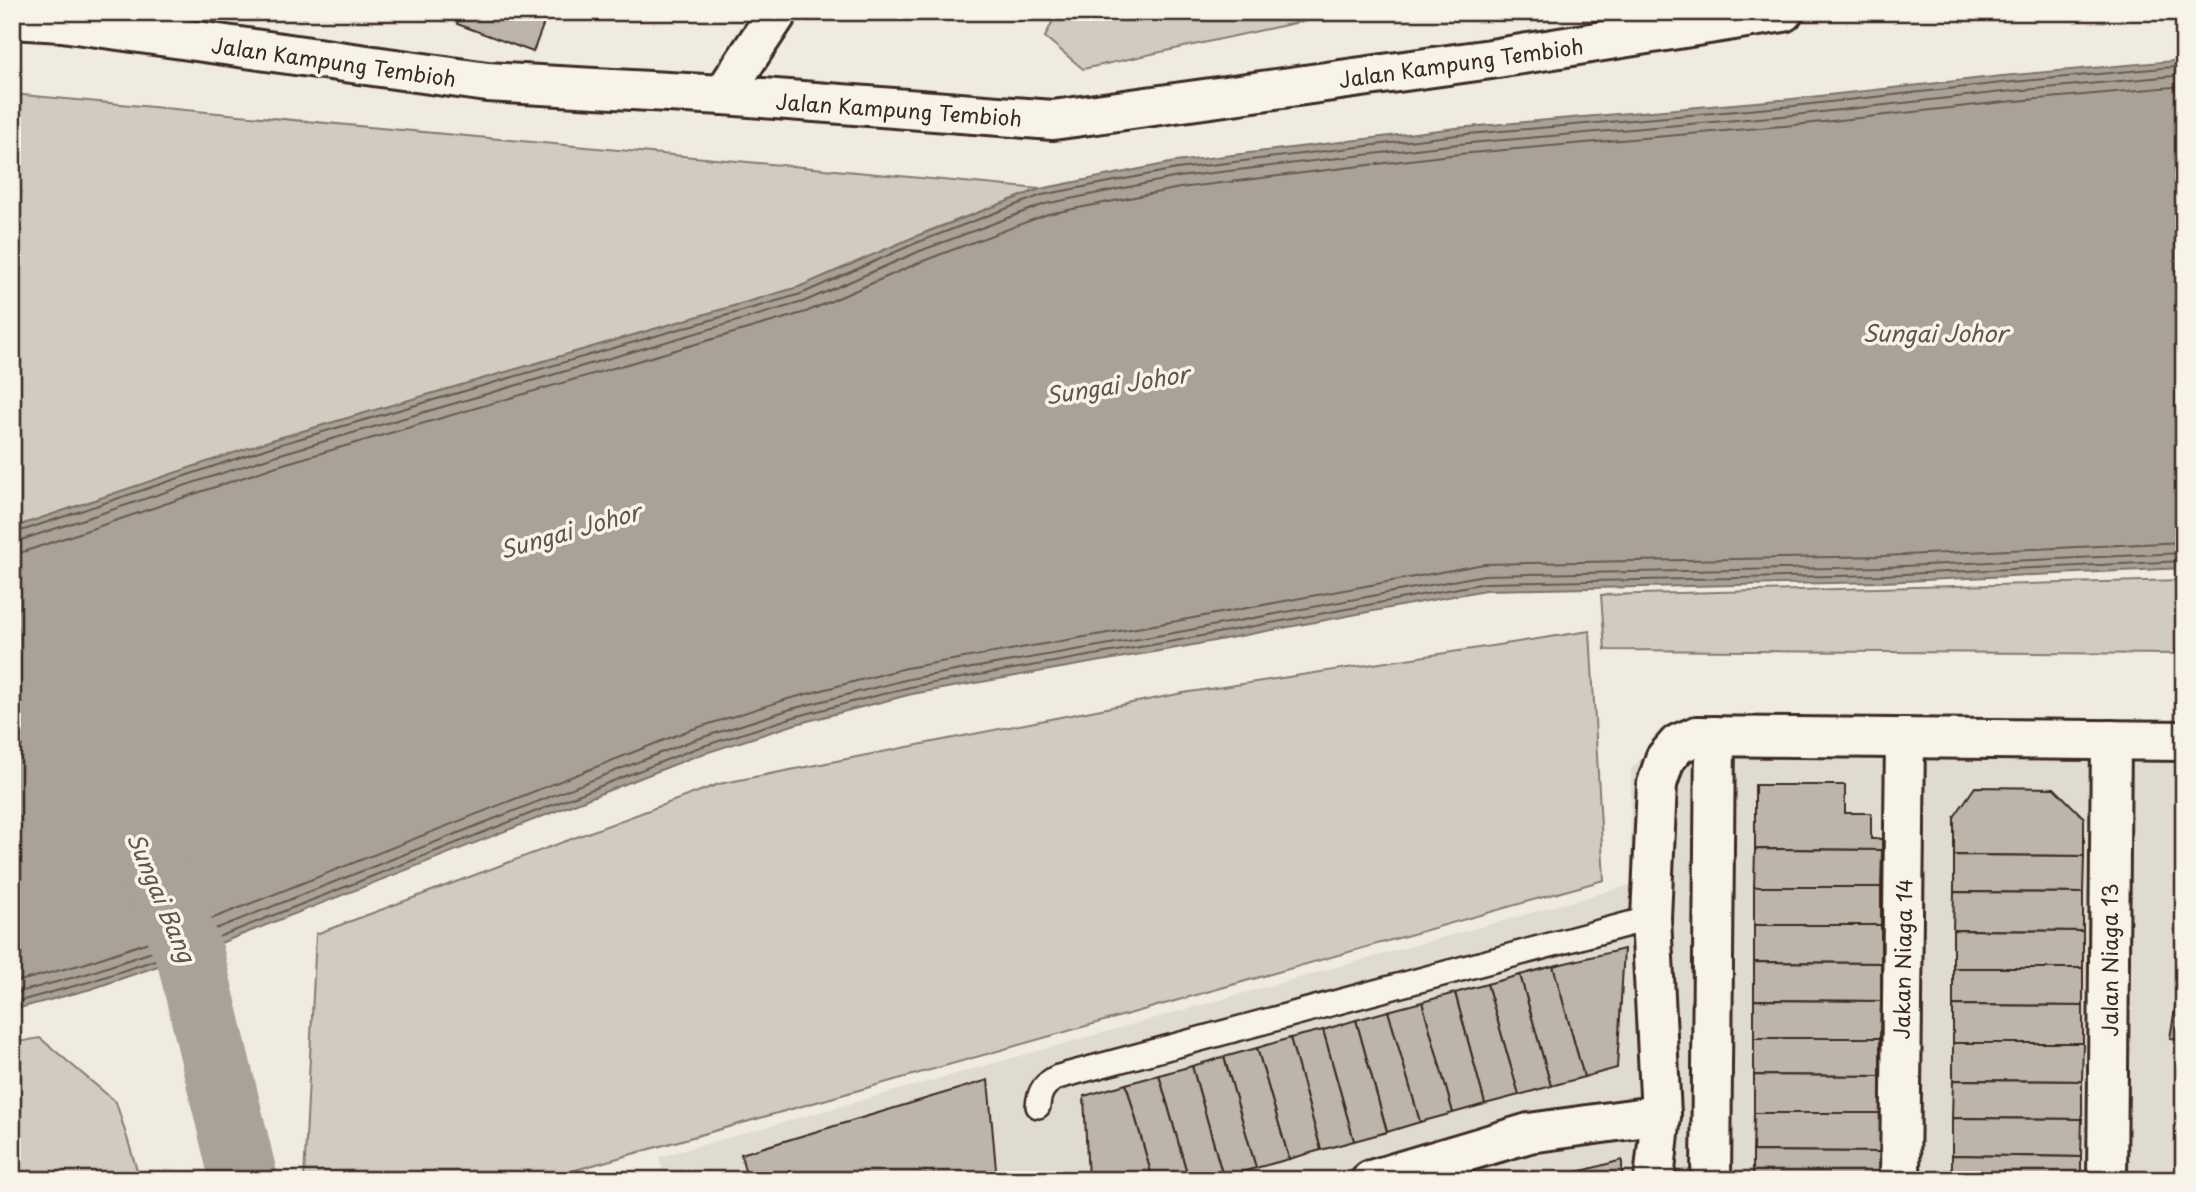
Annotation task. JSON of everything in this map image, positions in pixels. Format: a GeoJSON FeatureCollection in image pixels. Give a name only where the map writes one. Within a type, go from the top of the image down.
{"type":"FeatureCollection","features":[{"type":"Feature","properties":{"kind":"street"},"geometry":{"type":"LineString","coordinates":[[723,95],[778,12]]}},
{"type":"Feature","properties":{"kind":"street","name":"Jalan Kampung Tembioh"},"geometry":{"type":"LineString","coordinates":[[12,19],[62,17],[487,82],[723,95],[1053,120],[1491,59],[1783,12]]}},
{"type":"Feature","properties":{"kind":"street"},"geometry":{"type":"LineString","coordinates":[[1654,1180],[1661,1115],[1651,918],[1657,784],[1665,758],[1678,744],[1697,736],[2184,741]]}},
{"type":"Feature","properties":{"kind":"street"},"geometry":{"type":"LineString","coordinates":[[1711,1180],[1716,736]]}},
{"type":"Feature","properties":{"kind":"street","name":"Jakan Niaga 14"},"geometry":{"type":"LineString","coordinates":[[1900,1180],[1905,738]]}},
{"type":"Feature","properties":{"kind":"street","name":"Jalan Niaga 13"},"geometry":{"type":"LineString","coordinates":[[2108,1180],[2111,740]]}},
{"type":"Feature","properties":{"kind":"street"},"geometry":{"type":"LineString","coordinates":[[1371,1180],[1529,1133],[1661,1115]]}},
{"type":"Feature","properties":{"kind":"lane"},"geometry":{"type":"LineString","coordinates":[[1038,1106],[1043,1088],[1058,1077],[1651,918]]}},
{"type":"Feature","properties":{"kind":"shaded area"},"geometry":{"type":"Polygon","coordinates":[[[1057,12],[1346,12],[1083,69],[1045,37],[1057,12]]]}},
{"type":"Feature","properties":{"kind":"shaded area"},"geometry":{"type":"Polygon","coordinates":[[[12,94],[1040,189],[931,230],[799,287],[272,440],[12,528],[12,94]]]}},
{"type":"Feature","properties":{"kind":"shaded area"},"geometry":{"type":"Polygon","coordinates":[[[2184,580],[2184,654],[1605,650],[1601,595],[2184,580]]]}},
{"type":"Feature","properties":{"kind":"shaded area"},"geometry":{"type":"Polygon","coordinates":[[[1590,631],[1604,880],[540,1180],[304,1180],[316,934],[719,784],[1183,693],[1590,631]]]}},
{"type":"Feature","properties":{"kind":"shaded area"},"geometry":{"type":"Polygon","coordinates":[[[2184,727],[2184,1180],[666,1180],[659,1157],[1630,885],[1631,769],[1661,737],[2184,727]]]}},
{"type":"Feature","properties":{"kind":"shaded area"},"geometry":{"type":"Polygon","coordinates":[[[40,1038],[116,1102],[140,1180],[12,1180],[12,1043],[40,1038]]]}},
{"type":"Feature","properties":{"kind":"water","name":"Sungai Johor"},"geometry":{"type":"Polygon","coordinates":[[[2184,60],[2184,568],[1883,582],[1485,590],[912,694],[796,724],[696,756],[190,955],[91,989],[12,1010],[12,528],[272,440],[799,287],[914,237],[1040,189],[1175,162],[1456,128],[1792,99],[2184,60]]]}},
{"type":"Feature","properties":{"kind":"building"},"geometry":{"type":"Polygon","coordinates":[[[248,12],[307,12],[306,17],[248,12]]]}},
{"type":"Feature","properties":{"kind":"building"},"geometry":{"type":"Polygon","coordinates":[[[461,12],[548,12],[533,52],[457,24],[461,12]]]}},
{"type":"Feature","properties":{"kind":"building"},"geometry":{"type":"Polygon","coordinates":[[[1755,785],[1845,785],[1845,813],[1871,813],[1871,839],[1882,839],[1882,850],[1755,849],[1755,785]]]}},
{"type":"Feature","properties":{"kind":"building"},"geometry":{"type":"Polygon","coordinates":[[[1975,787],[2054,788],[2084,818],[2084,856],[1954,855],[1954,817],[1975,787]]]}},
{"type":"Feature","properties":{"kind":"building"},"geometry":{"type":"Polygon","coordinates":[[[1755,849],[1882,850],[1881,887],[1754,887],[1755,849]]]}},
{"type":"Feature","properties":{"kind":"building"},"geometry":{"type":"Polygon","coordinates":[[[1954,855],[2084,856],[2083,893],[1954,892],[1954,855]]]}},
{"type":"Feature","properties":{"kind":"building"},"geometry":{"type":"Polygon","coordinates":[[[1754,887],[1881,887],[1881,925],[1754,925],[1754,887]]]}},
{"type":"Feature","properties":{"kind":"building"},"geometry":{"type":"Polygon","coordinates":[[[1954,892],[2083,893],[2083,931],[1953,930],[1954,892]]]}},
{"type":"Feature","properties":{"kind":"building"},"geometry":{"type":"Polygon","coordinates":[[[1754,925],[1881,925],[1881,963],[1754,962],[1754,925]]]}},
{"type":"Feature","properties":{"kind":"building"},"geometry":{"type":"Polygon","coordinates":[[[1953,930],[2083,931],[2083,968],[1953,968],[1953,930]]]}},
{"type":"Feature","properties":{"kind":"building"},"geometry":{"type":"Polygon","coordinates":[[[1624,949],[1617,1068],[1584,1077],[1553,966],[1624,949]]]}},
{"type":"Feature","properties":{"kind":"building"},"geometry":{"type":"Polygon","coordinates":[[[2184,955],[2184,1040],[2170,1038],[2184,955]]]}},
{"type":"Feature","properties":{"kind":"building"},"geometry":{"type":"Polygon","coordinates":[[[1754,962],[1881,963],[1881,1001],[1754,1000],[1754,962]]]}},
{"type":"Feature","properties":{"kind":"building"},"geometry":{"type":"Polygon","coordinates":[[[1553,966],[1584,1077],[1551,1086],[1520,975],[1553,966]]]}},
{"type":"Feature","properties":{"kind":"building"},"geometry":{"type":"Polygon","coordinates":[[[1953,968],[2083,968],[2083,1006],[1953,1005],[1953,968]]]}},
{"type":"Feature","properties":{"kind":"building"},"geometry":{"type":"Polygon","coordinates":[[[1520,975],[1551,1086],[1519,1095],[1487,984],[1520,975]]]}},
{"type":"Feature","properties":{"kind":"building"},"geometry":{"type":"Polygon","coordinates":[[[1487,984],[1519,1095],[1485,1104],[1455,993],[1487,984]]]}},
{"type":"Feature","properties":{"kind":"building"},"geometry":{"type":"Polygon","coordinates":[[[1455,993],[1485,1104],[1453,1113],[1422,1002],[1455,993]]]}},
{"type":"Feature","properties":{"kind":"building"},"geometry":{"type":"Polygon","coordinates":[[[1754,1000],[1881,1001],[1880,1038],[1754,1038],[1754,1000]]]}},
{"type":"Feature","properties":{"kind":"building"},"geometry":{"type":"Polygon","coordinates":[[[1422,1002],[1453,1113],[1420,1122],[1388,1011],[1422,1002]]]}},
{"type":"Feature","properties":{"kind":"building"},"geometry":{"type":"Polygon","coordinates":[[[1953,1005],[2083,1006],[2083,1043],[1953,1043],[1953,1005]]]}},
{"type":"Feature","properties":{"kind":"building"},"geometry":{"type":"Polygon","coordinates":[[[1388,1011],[1420,1122],[1387,1132],[1356,1020],[1388,1011]]]}},
{"type":"Feature","properties":{"kind":"building"},"geometry":{"type":"Polygon","coordinates":[[[1356,1020],[1387,1132],[1354,1141],[1323,1030],[1356,1020]]]}},
{"type":"Feature","properties":{"kind":"building"},"geometry":{"type":"Polygon","coordinates":[[[1323,1030],[1354,1141],[1321,1150],[1290,1038],[1323,1030]]]}},
{"type":"Feature","properties":{"kind":"building"},"geometry":{"type":"Polygon","coordinates":[[[1290,1038],[1321,1150],[1289,1159],[1257,1048],[1290,1038]]]}},
{"type":"Feature","properties":{"kind":"building"},"geometry":{"type":"Polygon","coordinates":[[[1754,1038],[1880,1038],[1880,1076],[1754,1075],[1754,1038]]]}},
{"type":"Feature","properties":{"kind":"building"},"geometry":{"type":"Polygon","coordinates":[[[1953,1043],[2083,1043],[2082,1081],[1953,1080],[1953,1043]]]}},
{"type":"Feature","properties":{"kind":"building"},"geometry":{"type":"Polygon","coordinates":[[[1257,1048],[1289,1159],[1256,1168],[1224,1057],[1257,1048]]]}},
{"type":"Feature","properties":{"kind":"building"},"geometry":{"type":"Polygon","coordinates":[[[1224,1057],[1256,1168],[1223,1177],[1192,1066],[1224,1057]]]}},
{"type":"Feature","properties":{"kind":"building"},"geometry":{"type":"Polygon","coordinates":[[[1192,1066],[1223,1177],[1214,1180],[1189,1180],[1159,1075],[1192,1066]]]}},
{"type":"Feature","properties":{"kind":"building"},"geometry":{"type":"Polygon","coordinates":[[[1159,1075],[1189,1180],[1153,1180],[1126,1084],[1159,1075]]]}},
{"type":"Feature","properties":{"kind":"building"},"geometry":{"type":"Polygon","coordinates":[[[1754,1075],[1880,1076],[1880,1113],[1754,1113],[1754,1075]]]}},
{"type":"Feature","properties":{"kind":"building"},"geometry":{"type":"Polygon","coordinates":[[[988,1080],[997,1180],[747,1180],[741,1154],[988,1080]]]}},
{"type":"Feature","properties":{"kind":"building"},"geometry":{"type":"Polygon","coordinates":[[[1953,1080],[2082,1081],[2082,1119],[1952,1118],[1953,1080]]]}},
{"type":"Feature","properties":{"kind":"building"},"geometry":{"type":"Polygon","coordinates":[[[1126,1084],[1153,1180],[1088,1180],[1084,1096],[1126,1084]]]}},
{"type":"Feature","properties":{"kind":"building"},"geometry":{"type":"Polygon","coordinates":[[[1754,1113],[1880,1113],[1880,1152],[1753,1151],[1754,1113]]]}},
{"type":"Feature","properties":{"kind":"building"},"geometry":{"type":"Polygon","coordinates":[[[1952,1118],[2082,1119],[2081,1157],[1952,1155],[1952,1118]]]}},
{"type":"Feature","properties":{"kind":"building"},"geometry":{"type":"Polygon","coordinates":[[[1753,1151],[1880,1152],[1880,1180],[1753,1180],[1753,1151]]]}},
{"type":"Feature","properties":{"kind":"building"},"geometry":{"type":"Polygon","coordinates":[[[1952,1155],[2081,1157],[2081,1180],[1952,1180],[1952,1155]]]}},
{"type":"Feature","properties":{"kind":"building"},"geometry":{"type":"Polygon","coordinates":[[[1622,1160],[1622,1180],[1548,1180],[1622,1160]]]}},
{"type":"Feature","properties":{"kind":"building"},"geometry":{"type":"Polygon","coordinates":[[[2184,1171],[2184,1180],[2164,1180],[2163,1172],[2184,1171]]]}},
{"type":"Feature","properties":{"kind":"waterway","name":"Sungai Bang"},"geometry":{"type":"LineString","coordinates":[[153,871],[190,955],[244,1180]]}}]}
